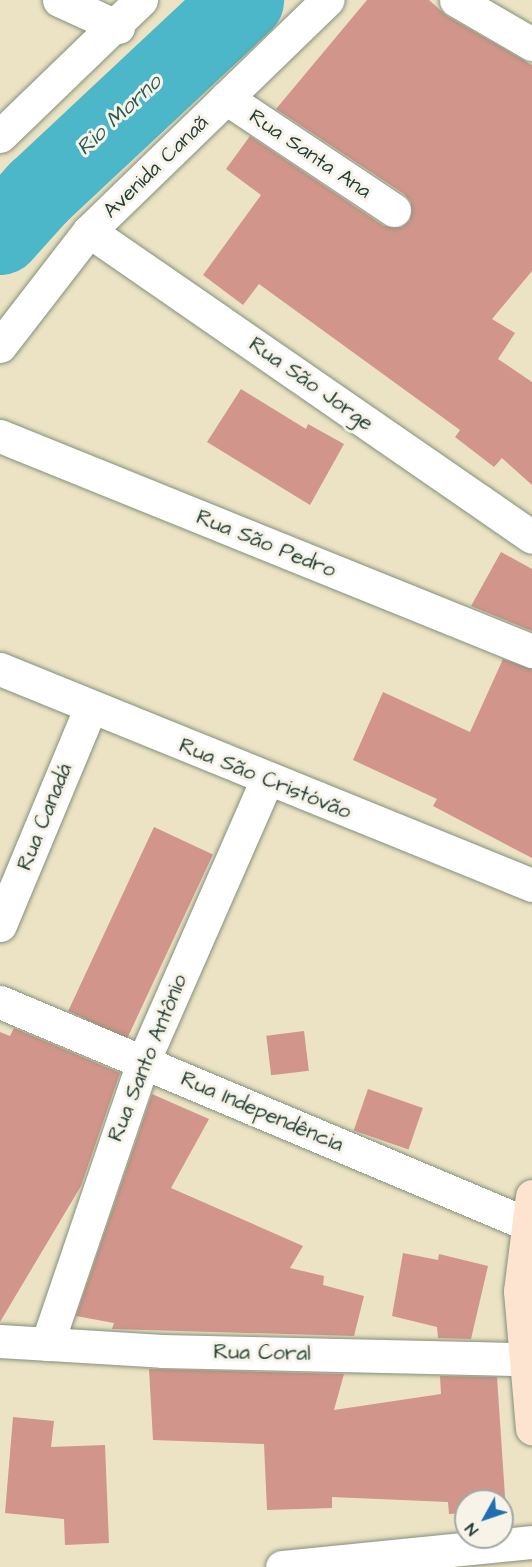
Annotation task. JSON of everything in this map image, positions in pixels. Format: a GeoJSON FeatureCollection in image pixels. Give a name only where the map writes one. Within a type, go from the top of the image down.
{"type":"FeatureCollection","features":[{"type":"Feature","properties":{"kind":"main road"},"geometry":{"type":"LineString","coordinates":[[528,1209],[523,1359],[532,1428]]}},
{"type":"Feature","properties":{"kind":"street"},"geometry":{"type":"LineString","coordinates":[[59,0],[118,27]]}},
{"type":"Feature","properties":{"kind":"street"},"geometry":{"type":"LineString","coordinates":[[0,136],[118,27],[141,0]]}},
{"type":"Feature","properties":{"kind":"street","name":"Avenida Canaã"},"geometry":{"type":"LineString","coordinates":[[0,346],[89,231],[327,0]]}},
{"type":"Feature","properties":{"kind":"street"},"geometry":{"type":"LineString","coordinates":[[456,0],[532,44]]}},
{"type":"Feature","properties":{"kind":"street","name":"Rua Santa Ana"},"geometry":{"type":"LineString","coordinates":[[226,98],[394,210]]}},
{"type":"Feature","properties":{"kind":"street","name":"Rua São Jorge"},"geometry":{"type":"LineString","coordinates":[[89,231],[532,537]]}},
{"type":"Feature","properties":{"kind":"street","name":"Rua São Pedro"},"geometry":{"type":"LineString","coordinates":[[0,436],[532,651]]}},
{"type":"Feature","properties":{"kind":"street","name":"Rua São Cristóvão"},"geometry":{"type":"LineString","coordinates":[[0,669],[90,708],[532,885]]}},
{"type":"Feature","properties":{"kind":"street","name":"Rua Canadá"},"geometry":{"type":"LineString","coordinates":[[0,925],[90,708]]}},
{"type":"Feature","properties":{"kind":"street","name":"Rua Santo Antônio"},"geometry":{"type":"LineString","coordinates":[[47,1344],[143,1062],[267,779]]}},
{"type":"Feature","properties":{"kind":"street","name":"Rua Independência"},"geometry":{"type":"LineString","coordinates":[[0,1002],[143,1062],[528,1209]]}},
{"type":"Feature","properties":{"kind":"street","name":"Rua Coral"},"geometry":{"type":"LineString","coordinates":[[0,1341],[523,1359]]}},
{"type":"Feature","properties":{"kind":"street"},"geometry":{"type":"LineString","coordinates":[[282,1567],[532,1542]]}},
{"type":"Feature","properties":{"kind":"building"},"geometry":{"type":"Polygon","coordinates":[[[367,0],[429,0],[447,16],[532,65],[532,271],[492,319],[515,333],[498,359],[532,382],[532,485],[502,458],[494,467],[455,437],[460,430],[259,284],[243,305],[203,275],[261,195],[226,169],[250,136],[384,226],[402,227],[410,220],[411,202],[404,194],[276,109],[367,0]]]}},
{"type":"Feature","properties":{"kind":"building"},"geometry":{"type":"Polygon","coordinates":[[[241,389],[306,429],[308,424],[344,444],[310,505],[207,442],[241,389]]]}},
{"type":"Feature","properties":{"kind":"building"},"geometry":{"type":"Polygon","coordinates":[[[501,552],[532,569],[532,631],[471,606],[501,552]]]}},
{"type":"Feature","properties":{"kind":"building"},"geometry":{"type":"Polygon","coordinates":[[[503,659],[532,669],[532,858],[433,806],[437,799],[353,760],[383,692],[470,732],[503,659]]]}},
{"type":"Feature","properties":{"kind":"building"},"geometry":{"type":"Polygon","coordinates":[[[154,827],[213,854],[127,1038],[68,1011],[154,827]]]}},
{"type":"Feature","properties":{"kind":"building"},"geometry":{"type":"Polygon","coordinates":[[[14,1028],[120,1073],[81,1186],[0,1322],[0,1032],[10,1036],[14,1028]]]}},
{"type":"Feature","properties":{"kind":"building"},"geometry":{"type":"Polygon","coordinates":[[[304,1031],[309,1071],[271,1075],[266,1036],[304,1031]]]}},
{"type":"Feature","properties":{"kind":"building"},"geometry":{"type":"Polygon","coordinates":[[[368,1089],[423,1108],[409,1149],[354,1131],[368,1089]]]}},
{"type":"Feature","properties":{"kind":"building"},"geometry":{"type":"Polygon","coordinates":[[[152,1094],[209,1119],[171,1188],[303,1246],[290,1268],[324,1276],[323,1285],[364,1296],[354,1336],[112,1329],[114,1323],[76,1316],[152,1094]]]}},
{"type":"Feature","properties":{"kind":"building"},"geometry":{"type":"Polygon","coordinates":[[[403,1253],[438,1260],[439,1254],[488,1266],[471,1339],[438,1338],[437,1327],[392,1316],[403,1253]]]}},
{"type":"Feature","properties":{"kind":"building"},"geometry":{"type":"Polygon","coordinates":[[[149,1369],[344,1374],[334,1410],[441,1394],[440,1376],[497,1377],[505,1489],[454,1489],[454,1514],[449,1514],[448,1502],[332,1497],[332,1508],[267,1510],[264,1444],[153,1440],[149,1369]]]}},
{"type":"Feature","properties":{"kind":"building"},"geometry":{"type":"Polygon","coordinates":[[[13,1417],[54,1421],[51,1447],[105,1445],[109,1543],[65,1545],[64,1519],[5,1513],[13,1417]]]}},
{"type":"Feature","properties":{"kind":"waterway","name":"Rio Morno"},"geometry":{"type":"LineString","coordinates":[[0,234],[38,192],[243,0]]}}]}
